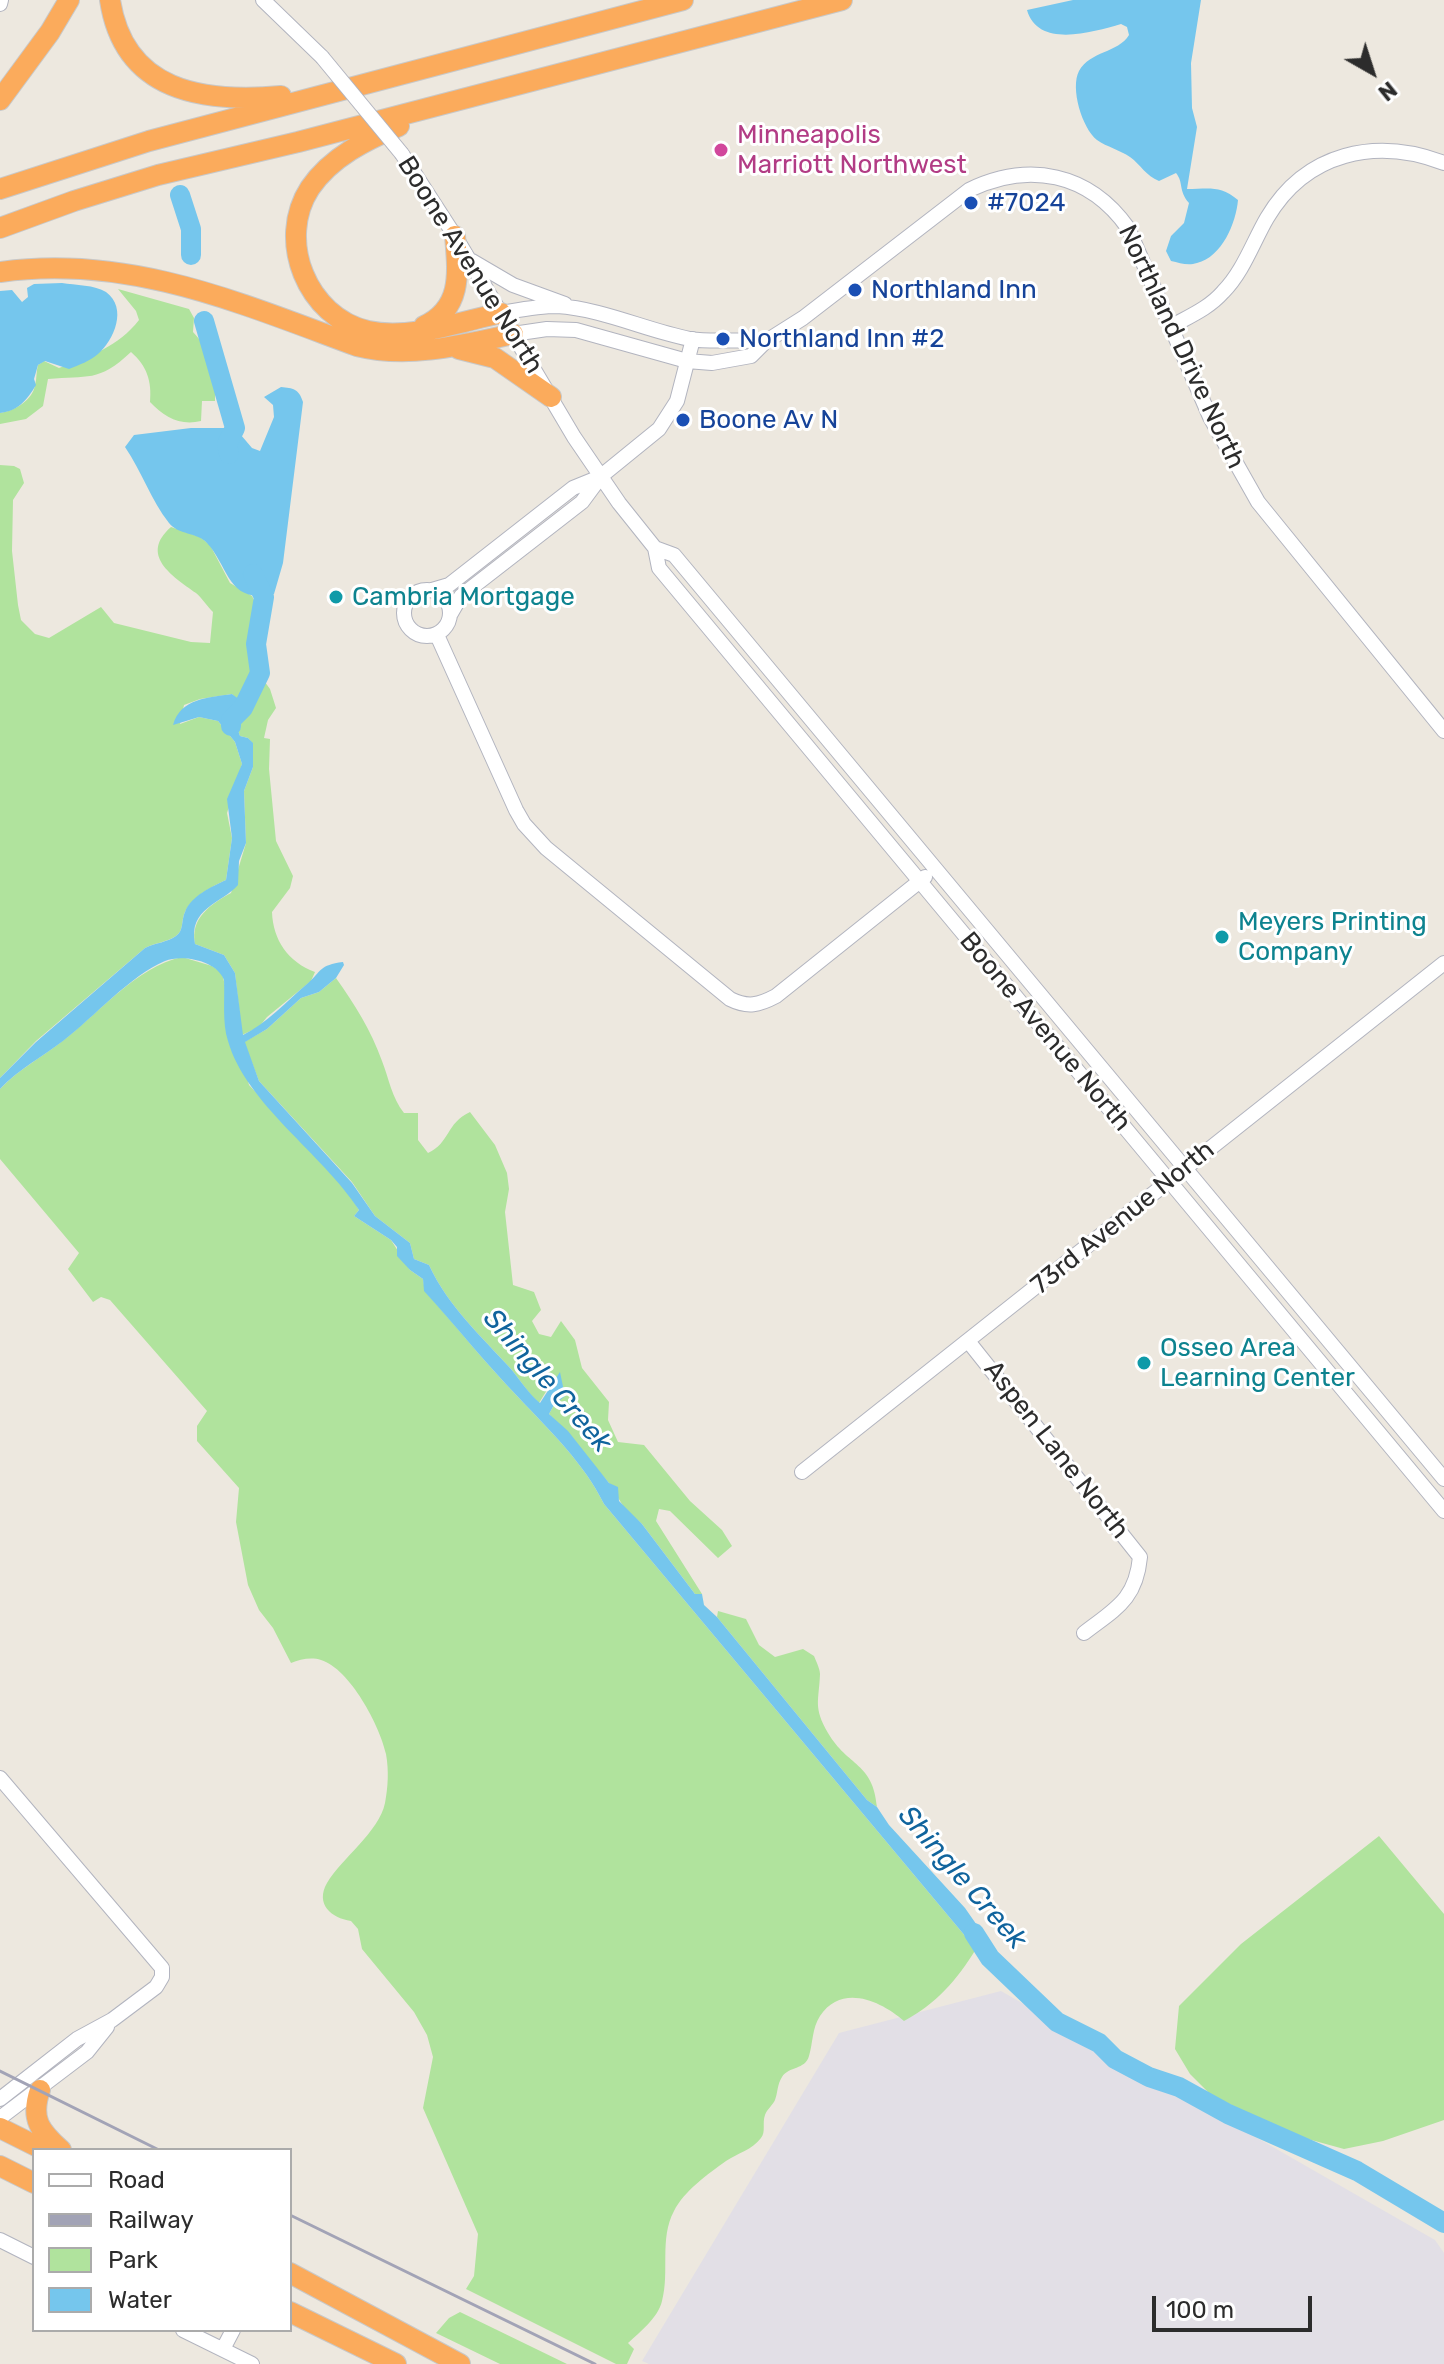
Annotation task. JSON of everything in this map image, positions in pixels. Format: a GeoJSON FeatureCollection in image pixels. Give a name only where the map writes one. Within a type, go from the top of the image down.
{"type":"FeatureCollection","features":[{"type":"Feature","properties":{"kind":"highway"},"geometry":{"type":"LineString","coordinates":[[0,100],[50,32],[69,0]]}},
{"type":"Feature","properties":{"kind":"highway"},"geometry":{"type":"LineString","coordinates":[[110,0],[117,27],[128,49],[150,72],[175,89],[198,95],[243,98],[348,88]]}},
{"type":"Feature","properties":{"kind":"highway"},"geometry":{"type":"LineString","coordinates":[[0,189],[113,151],[683,0]]}},
{"type":"Feature","properties":{"kind":"highway"},"geometry":{"type":"LineString","coordinates":[[0,228],[158,175],[842,0]]}},
{"type":"Feature","properties":{"kind":"highway"},"geometry":{"type":"LineString","coordinates":[[501,313],[404,332],[378,332],[355,326],[335,315],[313,293],[303,275],[296,244],[297,224],[305,197],[323,172],[368,140],[431,112],[516,85]]}},
{"type":"Feature","properties":{"kind":"highway"},"geometry":{"type":"LineString","coordinates":[[404,332],[438,318],[452,300],[458,279],[455,236]]}},
{"type":"Feature","properties":{"kind":"highway"},"geometry":{"type":"LineString","coordinates":[[0,272],[51,267],[118,271],[208,292],[373,350],[394,353],[513,334]]}},
{"type":"Feature","properties":{"kind":"highway"},"geometry":{"type":"LineString","coordinates":[[439,347],[470,350],[495,358],[551,397]]}},
{"type":"Feature","properties":{"kind":"highway"},"geometry":{"type":"LineString","coordinates":[[40,2090],[35,2106],[38,2122],[59,2148]]}},
{"type":"Feature","properties":{"kind":"highway"},"geometry":{"type":"LineString","coordinates":[[0,2128],[40,2148]]}},
{"type":"Feature","properties":{"kind":"highway"},"geometry":{"type":"LineString","coordinates":[[0,2166],[32,2182]]}},
{"type":"Feature","properties":{"kind":"highway"},"geometry":{"type":"LineString","coordinates":[[292,2274],[460,2364]]}},
{"type":"Feature","properties":{"kind":"highway"},"geometry":{"type":"LineString","coordinates":[[292,2313],[396,2364]]}},
{"type":"Feature","properties":{"kind":"street","name":"Boone Avenue North"},"geometry":{"type":"LineString","coordinates":[[263,0],[322,57],[402,154],[470,260],[600,477],[655,548],[659,568],[1444,1511]]}},
{"type":"Feature","properties":{"kind":"street"},"geometry":{"type":"LineString","coordinates":[[1172,326],[1206,307],[1224,292],[1269,215],[1295,182],[1313,170],[1349,154],[1378,150],[1414,153],[1444,163]]}},
{"type":"Feature","properties":{"kind":"street","name":"Northland Drive North"},"geometry":{"type":"LineString","coordinates":[[513,334],[547,329],[576,330],[687,361],[712,363],[751,356],[765,342],[803,318],[969,190],[997,178],[1025,175],[1043,175],[1072,182],[1107,204],[1120,217],[1136,243],[1210,417],[1258,502],[1444,731]]}},
{"type":"Feature","properties":{"kind":"street"},"geometry":{"type":"LineString","coordinates":[[470,260],[513,285],[576,309],[665,334],[714,343],[746,339],[765,342]]}},
{"type":"Feature","properties":{"kind":"street"},"geometry":{"type":"LineString","coordinates":[[501,313],[540,307],[576,309]]}},
{"type":"Feature","properties":{"kind":"street"},"geometry":{"type":"LineString","coordinates":[[600,477],[573,488],[449,585],[413,595],[404,607],[408,627],[416,634],[428,637],[437,635],[448,624],[461,596],[582,502],[600,477],[666,421],[677,401],[693,339]]}},
{"type":"Feature","properties":{"kind":"street","name":"Boone Avenue North"},"geometry":{"type":"LineString","coordinates":[[655,548],[674,555],[1444,1479]]}},
{"type":"Feature","properties":{"kind":"street"},"geometry":{"type":"LineString","coordinates":[[432,590],[444,597],[450,615]]}},
{"type":"Feature","properties":{"kind":"street"},"geometry":{"type":"LineString","coordinates":[[437,635],[524,824],[546,848],[730,999],[743,1006],[760,1005],[776,996],[934,869]]}},
{"type":"Feature","properties":{"kind":"street","name":"73rd Avenue North"},"geometry":{"type":"LineString","coordinates":[[802,1472],[1444,963]]}},
{"type":"Feature","properties":{"kind":"street","name":"Aspen Lane North"},"geometry":{"type":"LineString","coordinates":[[968,1341],[1140,1557],[1138,1578],[1128,1597],[1084,1633]]}},
{"type":"Feature","properties":{"kind":"street"},"geometry":{"type":"LineString","coordinates":[[0,1778],[162,1968],[162,1977],[156,1987],[112,2020],[77,2039],[0,2099]]}},
{"type":"Feature","properties":{"kind":"street"},"geometry":{"type":"LineString","coordinates":[[0,2118],[87,2052],[112,2020]]}},
{"type":"Feature","properties":{"kind":"street"},"geometry":{"type":"LineString","coordinates":[[0,2240],[32,2256]]}},
{"type":"Feature","properties":{"kind":"street"},"geometry":{"type":"LineString","coordinates":[[187,2332],[252,2364]]}},
{"type":"Feature","properties":{"kind":"street"},"geometry":{"type":"LineString","coordinates":[[223,2349],[232,2332]]}},
{"type":"Feature","properties":{"kind":"shaded area"},"geometry":{"type":"Polygon","coordinates":[[[1001,1991],[1435,2240],[1444,2253],[1444,2364],[649,2364],[642,2361],[839,2033],[1001,1991]]]}},
{"type":"Feature","properties":{"kind":"green space"},"geometry":{"type":"Polygon","coordinates":[[[118,289],[189,309],[194,318],[193,332],[209,355],[215,381],[215,401],[202,401],[201,421],[179,421],[155,407],[150,402],[147,374],[131,352],[110,369],[92,376],[48,379],[43,406],[26,419],[0,424],[0,413],[17,407],[31,395],[38,365],[44,361],[59,368],[92,355],[113,344],[139,320],[136,311],[118,289]]]}},
{"type":"Feature","properties":{"kind":"green space"},"geometry":{"type":"Polygon","coordinates":[[[0,465],[20,469],[24,483],[13,500],[12,551],[21,620],[35,634],[49,638],[101,607],[114,623],[191,642],[210,643],[213,612],[198,595],[169,572],[159,556],[162,537],[171,527],[200,537],[210,545],[230,583],[252,596],[257,606],[251,619],[254,671],[240,702],[232,694],[200,699],[184,705],[180,724],[199,717],[218,721],[235,742],[242,764],[227,813],[232,838],[226,880],[192,902],[185,912],[179,934],[145,948],[36,1041],[0,1078],[0,465]]]}},
{"type":"Feature","properties":{"kind":"green space"},"geometry":{"type":"Polygon","coordinates":[[[262,678],[270,689],[276,708],[268,720],[264,738],[270,739],[269,769],[276,841],[293,876],[290,888],[272,912],[273,922],[284,949],[305,968],[315,972],[311,981],[259,1027],[242,1035],[235,973],[224,955],[195,944],[194,935],[204,913],[231,893],[246,843],[244,791],[253,767],[253,744],[248,738],[240,736],[236,725],[262,678]]]}},
{"type":"Feature","properties":{"kind":"green space"},"geometry":{"type":"Polygon","coordinates":[[[182,957],[212,966],[222,973],[249,1085],[345,1187],[359,1210],[354,1216],[391,1240],[410,1270],[423,1279],[425,1291],[566,1448],[604,1504],[976,1949],[945,1990],[904,2021],[873,2002],[850,1998],[829,2006],[820,2016],[807,2060],[780,2080],[775,2100],[765,2115],[761,2138],[704,2177],[674,2211],[667,2233],[662,2301],[653,2319],[628,2343],[634,2349],[627,2364],[616,2364],[466,2289],[474,2276],[478,2234],[423,2108],[433,2057],[427,2035],[414,2012],[362,1949],[358,1929],[351,1921],[331,1913],[323,1897],[327,1883],[381,1814],[388,1779],[383,1742],[362,1700],[343,1675],[321,1660],[291,1663],[273,1628],[259,1610],[248,1585],[236,1522],[239,1488],[197,1441],[197,1426],[207,1411],[110,1300],[101,1297],[93,1302],[68,1269],[79,1253],[0,1159],[0,1089],[133,981],[165,962],[182,957]]]}},
{"type":"Feature","properties":{"kind":"green space"},"geometry":{"type":"Polygon","coordinates":[[[336,978],[373,1039],[400,1107],[404,1113],[418,1113],[418,1140],[428,1153],[440,1144],[456,1122],[470,1112],[495,1145],[507,1173],[509,1189],[505,1212],[513,1285],[534,1292],[541,1310],[532,1321],[539,1334],[551,1337],[561,1321],[575,1340],[582,1368],[609,1402],[608,1420],[618,1442],[644,1445],[690,1501],[722,1530],[732,1546],[718,1558],[670,1511],[659,1509],[656,1521],[702,1594],[695,1594],[642,1524],[625,1509],[609,1483],[549,1414],[554,1405],[547,1390],[539,1403],[455,1307],[429,1265],[414,1259],[410,1243],[375,1216],[352,1182],[259,1081],[244,1042],[267,1029],[301,998],[319,992],[336,978]]]}},
{"type":"Feature","properties":{"kind":"green space"},"geometry":{"type":"Polygon","coordinates":[[[718,1611],[746,1619],[759,1645],[775,1657],[803,1649],[814,1656],[820,1672],[820,1717],[836,1744],[865,1773],[875,1792],[877,1807],[867,1800],[717,1617],[718,1611]]]}},
{"type":"Feature","properties":{"kind":"green space"},"geometry":{"type":"Polygon","coordinates":[[[1379,1836],[1444,1914],[1444,2120],[1383,2141],[1344,2149],[1286,2133],[1210,2094],[1190,2074],[1175,2049],[1179,2006],[1241,1944],[1379,1836]]]}},
{"type":"Feature","properties":{"kind":"green space"},"geometry":{"type":"Polygon","coordinates":[[[460,2312],[567,2364],[500,2364],[436,2333],[449,2318],[460,2312]]]}},
{"type":"Feature","properties":{"kind":"water"},"geometry":{"type":"Polygon","coordinates":[[[1073,0],[1201,0],[1191,63],[1192,108],[1197,127],[1187,189],[1220,190],[1238,200],[1226,238],[1206,260],[1194,264],[1171,261],[1166,251],[1171,236],[1184,223],[1189,203],[1176,173],[1159,181],[1154,179],[1130,157],[1097,140],[1082,117],[1076,87],[1079,71],[1090,59],[1124,41],[1129,35],[1127,27],[1121,24],[1096,31],[1054,34],[1042,30],[1033,22],[1027,10],[1073,0]]]}},
{"type":"Feature","properties":{"kind":"water"},"geometry":{"type":"Polygon","coordinates":[[[62,283],[101,290],[113,299],[117,315],[109,341],[92,359],[69,369],[45,361],[38,365],[34,379],[36,385],[29,395],[17,407],[0,413],[0,291],[12,290],[22,302],[28,297],[27,288],[34,284],[62,283]]]}},
{"type":"Feature","properties":{"kind":"water"},"geometry":{"type":"Polygon","coordinates":[[[281,387],[295,390],[303,402],[283,563],[274,594],[259,596],[238,589],[203,539],[177,530],[169,523],[125,447],[134,435],[191,428],[235,428],[252,448],[260,451],[274,417],[273,405],[264,397],[281,387]]]}},
{"type":"Feature","properties":{"kind":"water"},"geometry":{"type":"Polygon","coordinates":[[[232,694],[249,707],[236,725],[240,736],[253,743],[253,767],[244,791],[246,843],[239,861],[238,885],[201,915],[196,922],[195,944],[224,955],[235,973],[243,1035],[268,1019],[325,967],[343,962],[344,965],[336,978],[319,992],[301,998],[267,1029],[245,1042],[259,1081],[352,1183],[375,1216],[410,1243],[414,1259],[429,1265],[455,1307],[540,1403],[560,1372],[565,1396],[549,1414],[568,1431],[609,1483],[618,1487],[619,1501],[642,1524],[695,1594],[702,1594],[704,1605],[867,1800],[877,1807],[889,1825],[965,1908],[988,1941],[988,1960],[604,1504],[566,1448],[424,1291],[423,1279],[397,1256],[397,1247],[354,1216],[359,1210],[344,1189],[251,1086],[237,1064],[226,1034],[224,980],[220,973],[207,964],[181,958],[152,967],[0,1089],[0,1078],[36,1042],[145,948],[179,934],[185,912],[192,901],[226,880],[232,838],[227,799],[242,764],[235,742],[218,721],[199,717],[173,725],[182,709],[189,704],[204,698],[232,694]]]}},
{"type":"Feature","properties":{"kind":"waterway","name":"Shingle Creek"},"geometry":{"type":"LineString","coordinates":[[180,195],[191,229],[191,255]]}},
{"type":"Feature","properties":{"kind":"waterway","name":"Shingle Creek"},"geometry":{"type":"LineString","coordinates":[[204,321],[235,428],[227,444],[229,454]]}},
{"type":"Feature","properties":{"kind":"waterway","name":"Shingle Creek"},"geometry":{"type":"LineString","coordinates":[[231,726],[231,720],[243,708],[260,673],[256,644],[264,597],[253,574]]}},
{"type":"Feature","properties":{"kind":"waterway","name":"Shingle Creek"},"geometry":{"type":"LineString","coordinates":[[974,1933],[990,1958],[1057,2022],[1099,2043],[1115,2059],[1149,2077],[1179,2087],[1228,2114],[1357,2171],[1444,2223]]}},
{"type":"Feature","properties":{"kind":"railway"},"geometry":{"type":"LineString","coordinates":[[0,2071],[155,2148]]}},
{"type":"Feature","properties":{"kind":"railway"},"geometry":{"type":"LineString","coordinates":[[292,2216],[595,2364]]}},
{"type":"Feature","properties":{"kind":"place","name":"Minneapolis Marriott Northwest"},"geometry":{"type":"Point","coordinates":[721,150]}},
{"type":"Feature","properties":{"kind":"place","name":"#7024"},"geometry":{"type":"Point","coordinates":[971,203]}},
{"type":"Feature","properties":{"kind":"place","name":"Northland Inn"},"geometry":{"type":"Point","coordinates":[855,290]}},
{"type":"Feature","properties":{"kind":"place","name":"Northland Inn #2"},"geometry":{"type":"Point","coordinates":[723,339]}},
{"type":"Feature","properties":{"kind":"place","name":"Boone Av N"},"geometry":{"type":"Point","coordinates":[683,420]}},
{"type":"Feature","properties":{"kind":"place","name":"Cambria Mortgage"},"geometry":{"type":"Point","coordinates":[336,597]}},
{"type":"Feature","properties":{"kind":"place","name":"Meyers Printing Company"},"geometry":{"type":"Point","coordinates":[1222,937]}},
{"type":"Feature","properties":{"kind":"place","name":"Osseo Area Learning Center"},"geometry":{"type":"Point","coordinates":[1144,1363]}}]}
